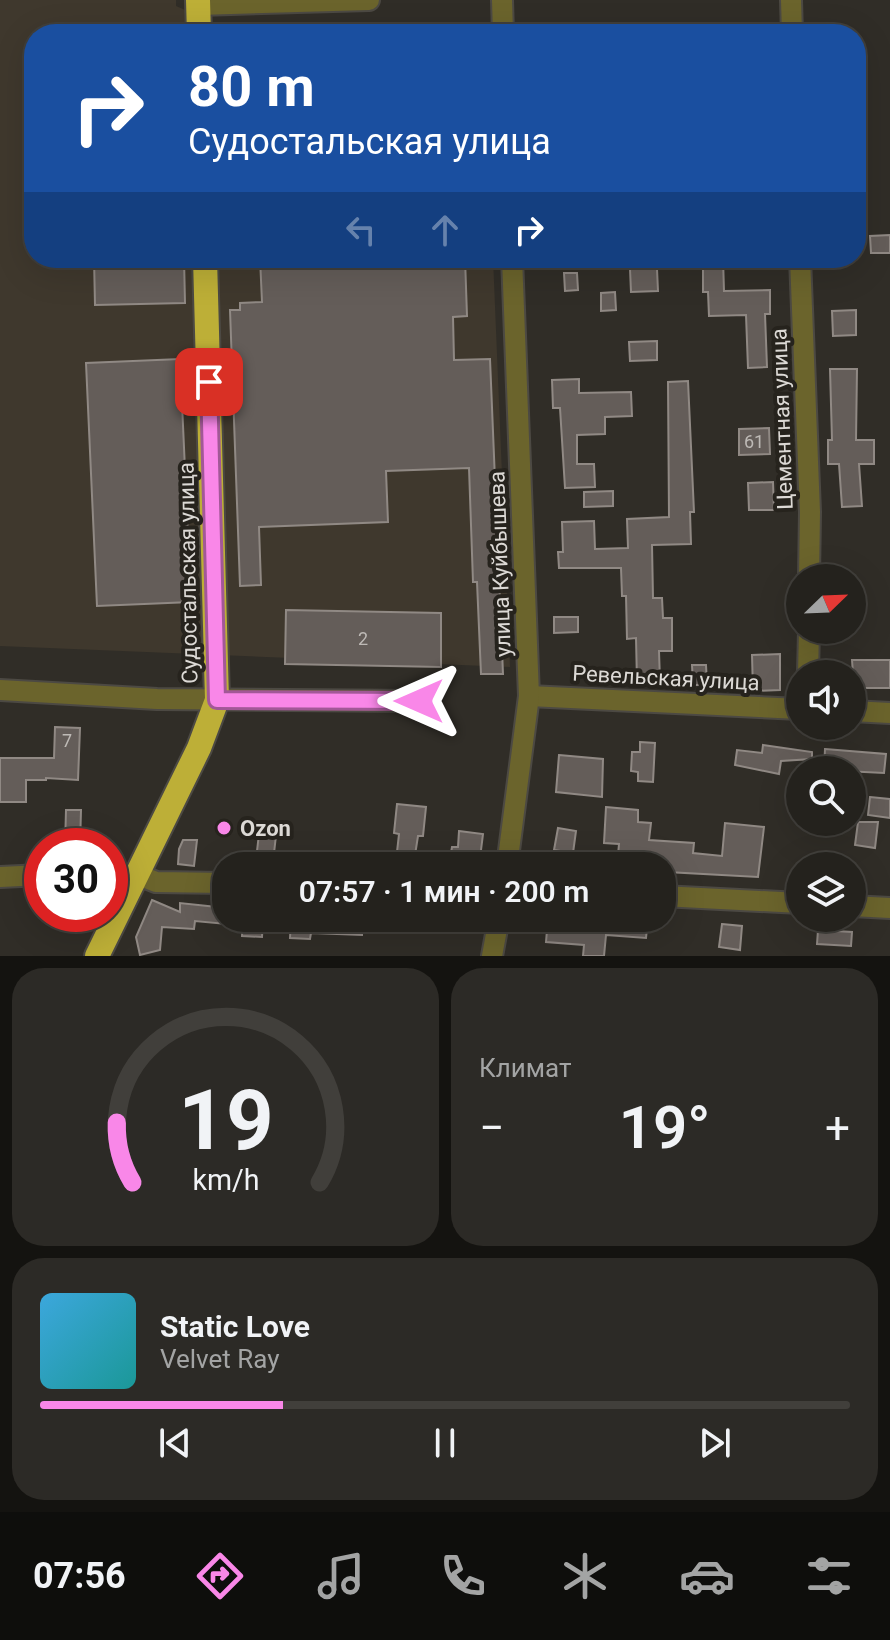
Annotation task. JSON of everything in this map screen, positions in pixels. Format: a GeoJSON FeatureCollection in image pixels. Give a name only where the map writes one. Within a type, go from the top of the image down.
{"type":"FeatureCollection","features":[{"type":"Feature","properties":{"kind":"highway"},"geometry":{"type":"LineString","coordinates":[[198,2],[199,24]]}},
{"type":"Feature","properties":{"kind":"highway","name":"Судостальская улица"},"geometry":{"type":"LineString","coordinates":[[97,956],[199,748],[217,700],[205,268]]}},
{"type":"Feature","properties":{"kind":"street"},"geometry":{"type":"LineString","coordinates":[[198,2],[369,0]]}},
{"type":"Feature","properties":{"kind":"street"},"geometry":{"type":"LineString","coordinates":[[502,0],[503,24]]}},
{"type":"Feature","properties":{"kind":"street"},"geometry":{"type":"LineString","coordinates":[[791,0],[792,24]]}},
{"type":"Feature","properties":{"kind":"street","name":"улица Куйбышева"},"geometry":{"type":"LineString","coordinates":[[509,852],[529,696],[512,268]]}},
{"type":"Feature","properties":{"kind":"street","name":"Цементная улица"},"geometry":{"type":"LineString","coordinates":[[800,268],[809,564]]}},
{"type":"Feature","properties":{"kind":"street"},"geometry":{"type":"LineString","coordinates":[[0,690],[217,700],[419,701]]}},
{"type":"Feature","properties":{"kind":"street","name":"Ревельская улица"},"geometry":{"type":"LineString","coordinates":[[529,696],[786,708]]}},
{"type":"Feature","properties":{"kind":"street"},"geometry":{"type":"LineString","coordinates":[[866,712],[890,713]]}},
{"type":"Feature","properties":{"kind":"street"},"geometry":{"type":"LineString","coordinates":[[136,874],[156,882],[212,883]]}},
{"type":"Feature","properties":{"kind":"street"},"geometry":{"type":"LineString","coordinates":[[0,877],[24,876]]}},
{"type":"Feature","properties":{"kind":"street"},"geometry":{"type":"LineString","coordinates":[[676,897],[786,902]]}},
{"type":"Feature","properties":{"kind":"street"},"geometry":{"type":"LineString","coordinates":[[866,907],[890,908]]}},
{"type":"Feature","properties":{"kind":"street"},"geometry":{"type":"LineString","coordinates":[[492,956],[496,932]]}},
{"type":"Feature","properties":{"kind":"shaded area"},"geometry":{"type":"Polygon","coordinates":[[[0,0],[176,0],[176,6],[217,24],[24,24],[24,268],[493,268],[510,667],[0,646],[0,0]]]}},
{"type":"Feature","properties":{"kind":"building"},"geometry":{"type":"Polygon","coordinates":[[[890,235],[890,253],[871,253],[870,236],[890,235]]]}},
{"type":"Feature","properties":{"kind":"building"},"geometry":{"type":"Polygon","coordinates":[[[94,268],[184,268],[185,303],[95,305],[94,268]]]}},
{"type":"Feature","properties":{"kind":"building"},"geometry":{"type":"Polygon","coordinates":[[[260,268],[465,268],[467,316],[453,317],[454,360],[490,359],[503,674],[481,674],[477,582],[473,582],[469,468],[386,471],[388,522],[259,527],[261,585],[240,586],[230,310],[240,310],[240,303],[262,302],[260,268]]]}},
{"type":"Feature","properties":{"kind":"building"},"geometry":{"type":"Polygon","coordinates":[[[703,268],[723,268],[724,291],[770,290],[770,314],[765,314],[767,367],[748,368],[746,315],[709,316],[708,292],[703,292],[703,268]]]}},
{"type":"Feature","properties":{"kind":"building"},"geometry":{"type":"Polygon","coordinates":[[[630,269],[657,269],[658,291],[631,292],[630,269]]]}},
{"type":"Feature","properties":{"kind":"building"},"geometry":{"type":"Polygon","coordinates":[[[564,273],[577,273],[578,290],[565,291],[564,273]]]}},
{"type":"Feature","properties":{"kind":"building"},"geometry":{"type":"Polygon","coordinates":[[[615,292],[616,310],[601,311],[601,293],[615,292]]]}},
{"type":"Feature","properties":{"kind":"building"},"geometry":{"type":"Polygon","coordinates":[[[856,310],[856,335],[833,336],[832,311],[856,310]]]}},
{"type":"Feature","properties":{"kind":"building"},"geometry":{"type":"Polygon","coordinates":[[[657,341],[657,360],[630,361],[629,342],[657,341]]]}},
{"type":"Feature","properties":{"kind":"building"},"geometry":{"type":"Polygon","coordinates":[[[180,359],[191,602],[97,606],[86,363],[180,359]]]}},
{"type":"Feature","properties":{"kind":"building"},"geometry":{"type":"Polygon","coordinates":[[[830,369],[857,369],[856,440],[874,440],[874,464],[859,464],[862,506],[842,507],[839,464],[828,464],[828,440],[832,440],[830,369]]]}},
{"type":"Feature","properties":{"kind":"building"},"geometry":{"type":"Polygon","coordinates":[[[579,379],[579,393],[631,392],[632,416],[605,417],[605,434],[577,435],[577,464],[594,464],[595,487],[565,488],[560,408],[553,408],[552,380],[579,379]]]}},
{"type":"Feature","properties":{"kind":"building"},"geometry":{"type":"Polygon","coordinates":[[[688,381],[694,512],[690,512],[691,544],[652,545],[653,598],[662,598],[663,618],[672,618],[672,651],[659,651],[660,681],[637,682],[636,638],[627,639],[626,596],[622,596],[621,568],[559,568],[558,552],[563,552],[562,522],[594,521],[595,549],[628,548],[627,519],[669,517],[668,382],[688,381]]]}},
{"type":"Feature","properties":{"kind":"building"},"geometry":{"type":"Polygon","coordinates":[[[769,428],[770,454],[739,455],[739,429],[769,428]]]}},
{"type":"Feature","properties":{"kind":"building"},"geometry":{"type":"Polygon","coordinates":[[[773,482],[774,510],[749,510],[748,483],[773,482]]]}},
{"type":"Feature","properties":{"kind":"building"},"geometry":{"type":"Polygon","coordinates":[[[613,491],[613,506],[584,507],[584,492],[613,491]]]}},
{"type":"Feature","properties":{"kind":"building"},"geometry":{"type":"Polygon","coordinates":[[[286,610],[441,613],[441,667],[285,664],[286,610]]]}},
{"type":"Feature","properties":{"kind":"building"},"geometry":{"type":"Polygon","coordinates":[[[554,617],[578,617],[578,632],[554,633],[554,617]]]}},
{"type":"Feature","properties":{"kind":"building"},"geometry":{"type":"Polygon","coordinates":[[[780,654],[780,690],[753,691],[752,655],[780,654]]]}},
{"type":"Feature","properties":{"kind":"building"},"geometry":{"type":"Polygon","coordinates":[[[866,660],[890,660],[890,688],[866,688],[866,660]]]}},
{"type":"Feature","properties":{"kind":"building"},"geometry":{"type":"Polygon","coordinates":[[[692,665],[706,665],[707,685],[693,685],[692,665]]]}},
{"type":"Feature","properties":{"kind":"building"},"geometry":{"type":"Polygon","coordinates":[[[55,727],[80,728],[78,780],[26,780],[26,802],[0,802],[0,758],[54,758],[55,727]]]}},
{"type":"Feature","properties":{"kind":"building"},"geometry":{"type":"Polygon","coordinates":[[[640,742],[655,743],[653,782],[638,781],[638,772],[631,771],[632,752],[640,752],[640,742]]]}},
{"type":"Feature","properties":{"kind":"building"},"geometry":{"type":"Polygon","coordinates":[[[763,745],[812,752],[812,756],[786,756],[786,761],[781,761],[779,774],[735,765],[737,750],[762,753],[763,745]]]}},
{"type":"Feature","properties":{"kind":"building"},"geometry":{"type":"Polygon","coordinates":[[[825,749],[886,754],[884,773],[866,772],[866,756],[825,756],[825,749]]]}},
{"type":"Feature","properties":{"kind":"building"},"geometry":{"type":"Polygon","coordinates":[[[559,755],[603,759],[602,797],[556,792],[559,755]]]}},
{"type":"Feature","properties":{"kind":"building"},"geometry":{"type":"Polygon","coordinates":[[[870,797],[890,799],[890,818],[868,815],[870,797]]]}},
{"type":"Feature","properties":{"kind":"building"},"geometry":{"type":"Polygon","coordinates":[[[397,804],[426,807],[423,836],[418,836],[415,852],[397,852],[399,834],[394,833],[397,804]]]}},
{"type":"Feature","properties":{"kind":"building"},"geometry":{"type":"Polygon","coordinates":[[[606,807],[638,810],[638,822],[651,823],[649,840],[694,843],[693,853],[722,856],[725,823],[764,827],[758,877],[676,872],[676,852],[618,852],[619,844],[604,843],[606,807]]]}},
{"type":"Feature","properties":{"kind":"building"},"geometry":{"type":"Polygon","coordinates":[[[66,810],[81,810],[80,828],[66,828],[66,810]]]}},
{"type":"Feature","properties":{"kind":"building"},"geometry":{"type":"Polygon","coordinates":[[[866,822],[878,822],[875,848],[855,845],[856,836],[866,836],[866,822]]]}},
{"type":"Feature","properties":{"kind":"building"},"geometry":{"type":"Polygon","coordinates":[[[260,825],[277,827],[274,852],[257,851],[260,825]]]}},
{"type":"Feature","properties":{"kind":"building"},"geometry":{"type":"Polygon","coordinates":[[[558,828],[576,831],[573,852],[554,850],[558,828]]]}},
{"type":"Feature","properties":{"kind":"building"},"geometry":{"type":"Polygon","coordinates":[[[459,831],[483,834],[481,852],[451,852],[452,847],[458,847],[459,831]]]}},
{"type":"Feature","properties":{"kind":"building"},"geometry":{"type":"Polygon","coordinates":[[[183,840],[197,840],[194,866],[178,864],[183,840]]]}},
{"type":"Feature","properties":{"kind":"building"},"geometry":{"type":"Polygon","coordinates":[[[152,900],[180,912],[180,903],[212,906],[212,923],[195,921],[194,929],[162,927],[160,950],[140,955],[136,937],[152,900]]]}},
{"type":"Feature","properties":{"kind":"building"},"geometry":{"type":"Polygon","coordinates":[[[722,924],[742,926],[740,950],[719,947],[722,924]]]}},
{"type":"Feature","properties":{"kind":"building"},"geometry":{"type":"Polygon","coordinates":[[[242,932],[262,932],[262,937],[242,936],[242,932]]]}},
{"type":"Feature","properties":{"kind":"building"},"geometry":{"type":"Polygon","coordinates":[[[290,932],[362,932],[362,935],[311,933],[310,939],[290,938],[290,932]]]}},
{"type":"Feature","properties":{"kind":"building"},"geometry":{"type":"Polygon","coordinates":[[[547,932],[647,932],[646,938],[606,935],[604,956],[583,956],[584,945],[546,942],[547,932]]]}},
{"type":"Feature","properties":{"kind":"building"},"geometry":{"type":"Polygon","coordinates":[[[818,932],[852,932],[851,946],[817,944],[818,932]]]}},
{"type":"Feature","properties":{"kind":"place","name":"Ozon"},"geometry":{"type":"Point","coordinates":[224,828]}},
{"type":"Feature","properties":{"kind":"route"},"geometry":{"type":"LineString","coordinates":[[209,382],[217,700],[419,701]]}}]}
